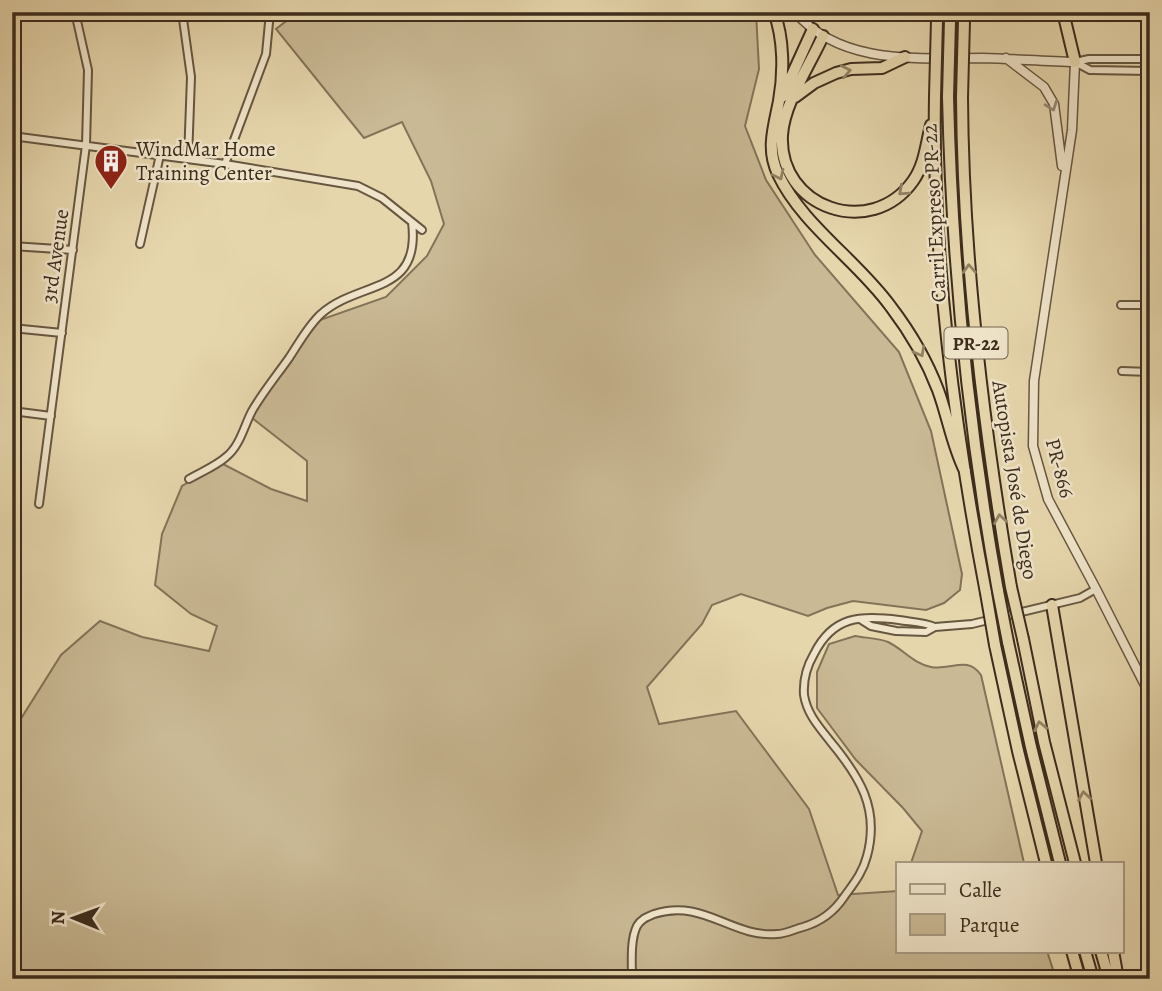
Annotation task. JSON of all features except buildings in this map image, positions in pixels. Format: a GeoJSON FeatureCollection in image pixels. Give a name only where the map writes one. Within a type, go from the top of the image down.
{"type":"FeatureCollection","features":[{"type":"Feature","properties":{"kind":"highway"},"geometry":{"type":"LineString","coordinates":[[774,12],[782,53],[779,102],[771,145],[778,175],[799,208],[874,285],[905,327],[937,388],[956,451],[965,471]]}},
{"type":"Feature","properties":{"kind":"highway"},"geometry":{"type":"LineString","coordinates":[[1063,12],[1075,62]]}},
{"type":"Feature","properties":{"kind":"highway","name":"PR-22"},"geometry":{"type":"LineString","coordinates":[[937,16],[935,102],[942,260],[956,413],[995,645],[1046,862]]}},
{"type":"Feature","properties":{"kind":"highway","name":"Carril Expreso PR-22"},"geometry":{"type":"LineString","coordinates":[[950,16],[950,184],[960,330],[980,487],[1008,642],[1060,862]]}},
{"type":"Feature","properties":{"kind":"highway","name":"Autopista José de Diego"},"geometry":{"type":"LineString","coordinates":[[964,16],[962,97],[966,202],[973,308],[990,461],[1011,587],[1044,742],[1075,862]]}},
{"type":"Feature","properties":{"kind":"highway"},"geometry":{"type":"LineString","coordinates":[[779,102],[813,30]]}},
{"type":"Feature","properties":{"kind":"highway"},"geometry":{"type":"LineString","coordinates":[[824,36],[793,99],[784,122],[782,137],[787,166],[798,185],[823,205],[844,212],[867,210],[896,198],[912,182],[924,160],[935,102]]}},
{"type":"Feature","properties":{"kind":"highway"},"geometry":{"type":"LineString","coordinates":[[793,99],[814,83],[836,73],[852,69],[882,68],[905,57]]}},
{"type":"Feature","properties":{"kind":"highway"},"geometry":{"type":"LineString","coordinates":[[1052,605],[1096,862]]}},
{"type":"Feature","properties":{"kind":"highway"},"geometry":{"type":"LineString","coordinates":[[1073,953],[1080,979]]}},
{"type":"Feature","properties":{"kind":"highway"},"geometry":{"type":"LineString","coordinates":[[1085,953],[1093,979]]}},
{"type":"Feature","properties":{"kind":"highway"},"geometry":{"type":"LineString","coordinates":[[1102,953],[1109,979]]}},
{"type":"Feature","properties":{"kind":"highway"},"geometry":{"type":"LineString","coordinates":[[1112,953],[1118,979]]}},
{"type":"Feature","properties":{"kind":"street","name":"3rd Avenue"},"geometry":{"type":"LineString","coordinates":[[39,504],[86,145],[88,70],[75,12]]}},
{"type":"Feature","properties":{"kind":"street"},"geometry":{"type":"LineString","coordinates":[[182,12],[191,77],[188,159]]}},
{"type":"Feature","properties":{"kind":"street"},"geometry":{"type":"LineString","coordinates":[[225,164],[266,54],[270,12]]}},
{"type":"Feature","properties":{"kind":"street"},"geometry":{"type":"LineString","coordinates":[[795,12],[813,30],[846,48],[868,54],[1075,62],[1089,59],[1150,60]]}},
{"type":"Feature","properties":{"kind":"street"},"geometry":{"type":"LineString","coordinates":[[1006,58],[1044,87],[1054,104],[1063,180]]}},
{"type":"Feature","properties":{"kind":"street"},"geometry":{"type":"LineString","coordinates":[[1075,62],[1090,70],[1150,71]]}},
{"type":"Feature","properties":{"kind":"street","name":"PR-866"},"geometry":{"type":"LineString","coordinates":[[1075,62],[1072,130],[1034,381],[1033,446],[1048,499],[1150,695]]}},
{"type":"Feature","properties":{"kind":"street"},"geometry":{"type":"LineString","coordinates":[[12,136],[225,164],[358,186],[383,198],[422,230]]}},
{"type":"Feature","properties":{"kind":"street"},"geometry":{"type":"LineString","coordinates":[[140,244],[160,155]]}},
{"type":"Feature","properties":{"kind":"street"},"geometry":{"type":"LineString","coordinates":[[189,479],[226,457],[234,448],[253,410],[321,314],[345,299],[391,280],[403,269],[412,256],[412,222]]}},
{"type":"Feature","properties":{"kind":"street"},"geometry":{"type":"LineString","coordinates":[[12,246],[74,250]]}},
{"type":"Feature","properties":{"kind":"street"},"geometry":{"type":"LineString","coordinates":[[1121,304],[1150,305]]}},
{"type":"Feature","properties":{"kind":"street"},"geometry":{"type":"LineString","coordinates":[[12,328],[62,332]]}},
{"type":"Feature","properties":{"kind":"street"},"geometry":{"type":"LineString","coordinates":[[1122,371],[1150,372]]}},
{"type":"Feature","properties":{"kind":"street"},"geometry":{"type":"LineString","coordinates":[[12,411],[51,416]]}},
{"type":"Feature","properties":{"kind":"street"},"geometry":{"type":"LineString","coordinates":[[860,619],[871,626],[895,631],[926,632],[935,627],[972,624],[1080,598],[1096,589]]}},
{"type":"Feature","properties":{"kind":"street"},"geometry":{"type":"LineString","coordinates":[[632,979],[635,934],[637,926],[645,918],[682,909],[702,913],[749,931],[777,934],[812,924],[835,910],[864,869],[871,830],[870,815],[864,790],[853,768],[811,716],[804,695],[807,670],[816,649],[833,628],[852,619],[872,617],[926,623],[935,627]]}},
{"type":"Feature","properties":{"kind":"green space"},"geometry":{"type":"Polygon","coordinates":[[[298,12],[756,12],[759,69],[745,126],[766,180],[815,255],[899,352],[931,431],[962,574],[960,590],[944,603],[926,610],[853,601],[808,616],[741,594],[712,605],[702,624],[647,687],[659,724],[736,711],[809,809],[838,895],[896,891],[896,953],[1048,953],[1056,979],[12,979],[12,741],[17,725],[61,655],[100,621],[142,637],[209,651],[217,626],[191,614],[155,585],[162,534],[182,486],[221,463],[271,489],[307,501],[307,461],[247,414],[317,321],[386,297],[427,256],[444,224],[431,181],[402,122],[364,138],[276,29],[298,12]]]}},
{"type":"Feature","properties":{"kind":"green space"},"geometry":{"type":"Polygon","coordinates":[[[855,636],[876,639],[888,642],[914,660],[931,667],[964,665],[976,669],[981,675],[1024,862],[911,862],[922,831],[856,760],[817,708],[817,672],[829,644],[855,636]]]}},
{"type":"Feature","properties":{"kind":"place","name":"WindMar Home Training Center"},"geometry":{"type":"Point","coordinates":[111,191]}}]}
